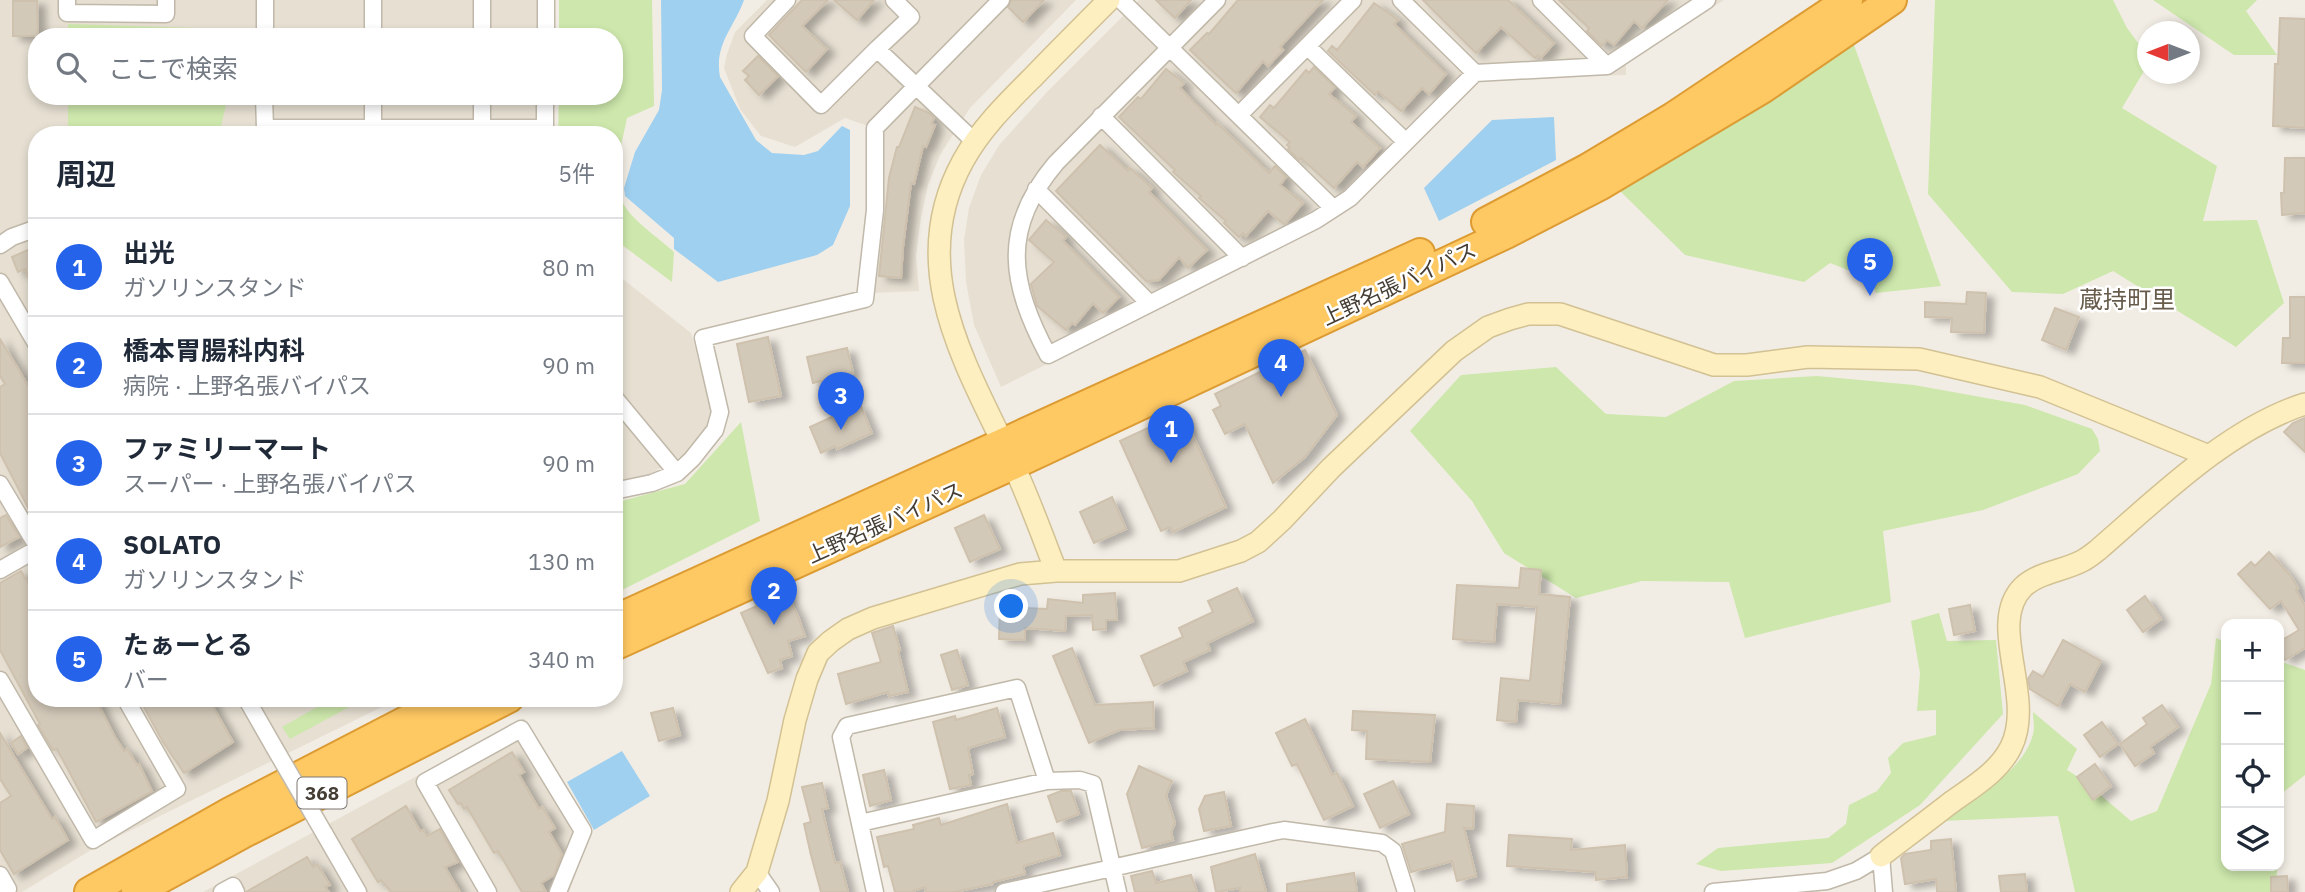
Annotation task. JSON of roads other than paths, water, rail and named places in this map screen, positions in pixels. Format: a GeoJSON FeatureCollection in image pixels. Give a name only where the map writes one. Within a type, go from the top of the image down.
{"type":"FeatureCollection","features":[{"type":"Feature","properties":{"kind":"highway","name":"上野名張バイパス"},"geometry":{"type":"LineString","coordinates":[[623,642],[1497,217],[1588,168],[1673,117],[1848,0]]}},
{"type":"Feature","properties":{"kind":"highway","name":"上野名張バイパス"},"geometry":{"type":"LineString","coordinates":[[623,617],[1008,454],[1506,234],[1590,191],[1762,89],[1892,0]]}},
{"type":"Feature","properties":{"kind":"highway","name":"368"},"geometry":{"type":"LineString","coordinates":[[89,892],[230,812],[433,707]]}},
{"type":"Feature","properties":{"kind":"highway","name":"368"},"geometry":{"type":"LineString","coordinates":[[136,892],[246,832],[491,707]]}},
{"type":"Feature","properties":{"kind":"street"},"geometry":{"type":"LineString","coordinates":[[67,0],[67,13],[166,14],[166,0]]}},
{"type":"Feature","properties":{"kind":"street"},"geometry":{"type":"LineString","coordinates":[[265,0],[265,28]]}},
{"type":"Feature","properties":{"kind":"street"},"geometry":{"type":"LineString","coordinates":[[373,0],[373,28]]}},
{"type":"Feature","properties":{"kind":"street"},"geometry":{"type":"LineString","coordinates":[[482,0],[482,28]]}},
{"type":"Feature","properties":{"kind":"street"},"geometry":{"type":"LineString","coordinates":[[545,0],[545,28]]}},
{"type":"Feature","properties":{"kind":"street"},"geometry":{"type":"LineString","coordinates":[[787,0],[752,36],[821,105],[911,17],[894,0]]}},
{"type":"Feature","properties":{"kind":"street"},"geometry":{"type":"LineString","coordinates":[[623,489],[652,483],[677,472],[692,459],[715,430],[720,412],[703,338],[865,299],[875,210],[875,128],[1002,0]]}},
{"type":"Feature","properties":{"kind":"street"},"geometry":{"type":"LineString","coordinates":[[1056,571],[1008,454],[953,334],[942,295],[941,227],[963,161],[976,143],[1004,106],[1109,0]]}},
{"type":"Feature","properties":{"kind":"street"},"geometry":{"type":"LineString","coordinates":[[1121,0],[1333,208]]}},
{"type":"Feature","properties":{"kind":"street"},"geometry":{"type":"LineString","coordinates":[[1217,0],[1101,116],[1036,188],[1022,220],[1017,264],[1020,289],[1026,307],[1048,355],[1242,258],[1350,198],[1475,73],[1607,66],[1685,6],[1707,0]]}},
{"type":"Feature","properties":{"kind":"street"},"geometry":{"type":"LineString","coordinates":[[1240,114],[1353,0]]}},
{"type":"Feature","properties":{"kind":"street"},"geometry":{"type":"LineString","coordinates":[[1401,0],[1475,73]]}},
{"type":"Feature","properties":{"kind":"street"},"geometry":{"type":"LineString","coordinates":[[1541,0],[1607,66]]}},
{"type":"Feature","properties":{"kind":"street"},"geometry":{"type":"LineString","coordinates":[[1308,47],[1405,141]]}},
{"type":"Feature","properties":{"kind":"street"},"geometry":{"type":"LineString","coordinates":[[877,48],[976,143]]}},
{"type":"Feature","properties":{"kind":"street"},"geometry":{"type":"LineString","coordinates":[[264,105],[265,126]]}},
{"type":"Feature","properties":{"kind":"street"},"geometry":{"type":"LineString","coordinates":[[373,105],[373,126]]}},
{"type":"Feature","properties":{"kind":"street"},"geometry":{"type":"LineString","coordinates":[[482,105],[482,126]]}},
{"type":"Feature","properties":{"kind":"street"},"geometry":{"type":"LineString","coordinates":[[545,105],[545,126]]}},
{"type":"Feature","properties":{"kind":"street"},"geometry":{"type":"LineString","coordinates":[[1101,116],[1242,258]]}},
{"type":"Feature","properties":{"kind":"street"},"geometry":{"type":"LineString","coordinates":[[1036,188],[1149,303]]}},
{"type":"Feature","properties":{"kind":"street"},"geometry":{"type":"LineString","coordinates":[[0,244],[28,231]]}},
{"type":"Feature","properties":{"kind":"street"},"geometry":{"type":"LineString","coordinates":[[0,282],[28,330]]}},
{"type":"Feature","properties":{"kind":"street"},"geometry":{"type":"LineString","coordinates":[[741,892],[757,872],[778,801],[795,720],[807,679],[818,653],[848,629],[873,618],[1020,574],[1056,571],[1179,571],[1241,551],[1258,542],[1282,520],[1340,459],[1454,351],[1488,327],[1528,314],[1560,314],[1575,318],[1714,365],[1747,365],[1808,357],[1932,362],[2040,387],[2209,456]]}},
{"type":"Feature","properties":{"kind":"street"},"geometry":{"type":"LineString","coordinates":[[1713,892],[1768,889],[1841,878],[1881,856],[1995,768],[2011,748],[2016,734],[2020,706],[2009,615],[2014,599],[2023,587],[2034,579],[2082,562],[2209,456],[2266,420],[2305,404]]}},
{"type":"Feature","properties":{"kind":"street"},"geometry":{"type":"LineString","coordinates":[[623,408],[677,472]]}},
{"type":"Feature","properties":{"kind":"street"},"geometry":{"type":"LineString","coordinates":[[0,484],[28,532]]}},
{"type":"Feature","properties":{"kind":"street"},"geometry":{"type":"LineString","coordinates":[[0,570],[28,553]]}},
{"type":"Feature","properties":{"kind":"street"},"geometry":{"type":"LineString","coordinates":[[0,680],[93,840],[177,789],[130,707]]}},
{"type":"Feature","properties":{"kind":"street"},"geometry":{"type":"LineString","coordinates":[[875,892],[841,737],[847,726],[1017,688],[1047,782]]}},
{"type":"Feature","properties":{"kind":"street"},"geometry":{"type":"LineString","coordinates":[[251,707],[358,892]]}},
{"type":"Feature","properties":{"kind":"street"},"geometry":{"type":"LineString","coordinates":[[488,892],[425,782],[521,729],[583,831],[558,892]]}},
{"type":"Feature","properties":{"kind":"street"},"geometry":{"type":"LineString","coordinates":[[860,823],[1047,782],[1080,780],[1093,784],[1118,892]]}},
{"type":"Feature","properties":{"kind":"street"},"geometry":{"type":"LineString","coordinates":[[1004,892],[1284,830],[1382,843],[1393,851],[1406,892]]}},
{"type":"Feature","properties":{"kind":"street"},"geometry":{"type":"LineString","coordinates":[[1881,856],[1884,892]]}},
{"type":"Feature","properties":{"kind":"street"},"geometry":{"type":"LineString","coordinates":[[757,872],[771,892]]}},
{"type":"Feature","properties":{"kind":"street"},"geometry":{"type":"LineString","coordinates":[[0,875],[8,889],[4,892]]}},
{"type":"Feature","properties":{"kind":"street"},"geometry":{"type":"LineString","coordinates":[[222,892],[233,886],[236,892]]}},
{"type":"Feature","properties":{"kind":"water"},"geometry":{"type":"Polygon","coordinates":[[[661,0],[744,0],[722,46],[720,77],[756,140],[772,153],[804,155],[818,151],[842,126],[850,130],[850,206],[833,245],[817,255],[718,282],[674,249],[674,238],[625,196],[624,188],[635,152],[659,110],[662,90],[661,0]]]}},
{"type":"Feature","properties":{"kind":"water"},"geometry":{"type":"Polygon","coordinates":[[[1554,117],[1556,160],[1439,221],[1424,188],[1492,120],[1554,117]]]}},
{"type":"Feature","properties":{"kind":"water"},"geometry":{"type":"Polygon","coordinates":[[[622,751],[650,796],[594,830],[567,782],[622,751]]]}},
{"type":"Feature","properties":{"kind":"place","name":"たぁーとる"},"geometry":{"type":"Point","coordinates":[1870,296]}},
{"type":"Feature","properties":{"kind":"place","name":"SOLATO"},"geometry":{"type":"Point","coordinates":[1281,397]}},
{"type":"Feature","properties":{"kind":"place","name":"ファミリーマート"},"geometry":{"type":"Point","coordinates":[841,430]}},
{"type":"Feature","properties":{"kind":"place","name":"出光"},"geometry":{"type":"Point","coordinates":[1171,463]}},
{"type":"Feature","properties":{"kind":"place","name":"橋本胃腸科内科"},"geometry":{"type":"Point","coordinates":[774,625]}},
{"type":"Feature","properties":{"kind":"district","name":"蔵持町里"},"geometry":{"type":"Point","coordinates":[2127,300]}}]}
